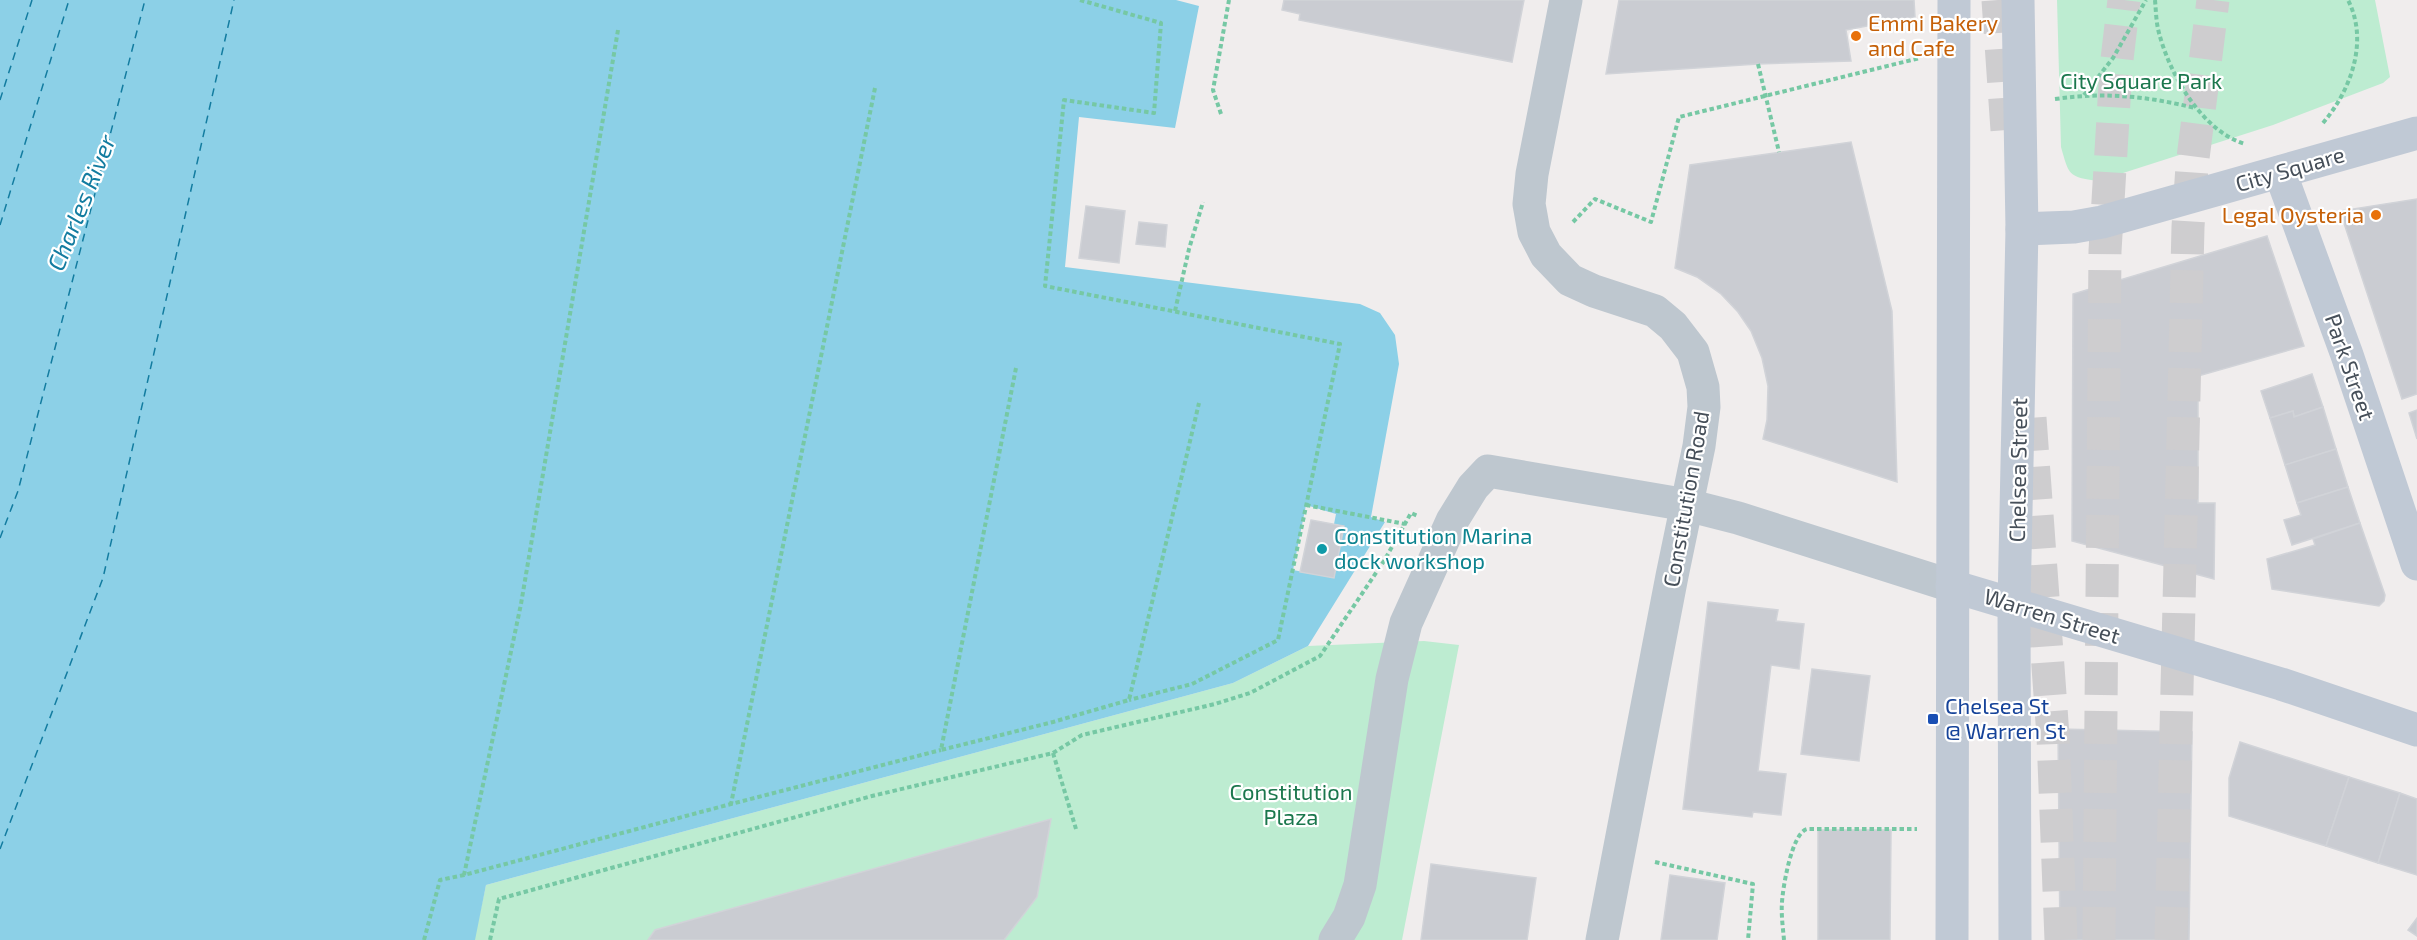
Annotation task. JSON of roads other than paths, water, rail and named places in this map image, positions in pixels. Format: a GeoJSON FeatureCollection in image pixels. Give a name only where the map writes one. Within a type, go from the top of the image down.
{"type":"FeatureCollection","features":[{"type":"Feature","properties":{"kind":"main road"},"geometry":{"type":"LineString","coordinates":[[1952,940],[1953,0]]}},
{"type":"Feature","properties":{"kind":"main road","name":"Chelsea Street"},"geometry":{"type":"LineString","coordinates":[[2015,940],[2014,605],[2022,229],[2018,0]]}},
{"type":"Feature","properties":{"kind":"main road","name":"City Square"},"geometry":{"type":"LineString","coordinates":[[2022,229],[2074,227],[2102,222],[2417,133]]}},
{"type":"Feature","properties":{"kind":"main road","name":"Park Street"},"geometry":{"type":"LineString","coordinates":[[2280,172],[2346,355],[2417,564]]}},
{"type":"Feature","properties":{"kind":"main road","name":"Warren Street"},"geometry":{"type":"LineString","coordinates":[[1952,586],[2281,684],[2417,730]]}},
{"type":"Feature","properties":{"kind":"street","name":"Constitution Road"},"geometry":{"type":"LineString","coordinates":[[1566,0],[1532,174],[1529,204],[1531,222],[1546,255],[1562,273],[1582,287],[1644,307],[1660,315],[1683,337],[1693,352],[1703,387],[1704,407],[1699,446],[1602,940]]}},
{"type":"Feature","properties":{"kind":"street"},"geometry":{"type":"LineString","coordinates":[[1335,940],[1349,917],[1360,885],[1392,679],[1406,623],[1452,521],[1473,487],[1488,471],[1687,505]]}},
{"type":"Feature","properties":{"kind":"street","name":"Warren Street"},"geometry":{"type":"LineString","coordinates":[[1687,505],[1738,518],[1952,586]]}},
{"type":"Feature","properties":{"kind":"water","name":"Charles River"},"geometry":{"type":"Polygon","coordinates":[[[0,0],[1176,0],[1199,6],[1175,128],[1079,117],[1065,267],[1360,304],[1380,313],[1395,335],[1399,364],[1371,517],[1385,522],[1308,646],[1233,683],[486,885],[475,940],[0,940],[0,0]]]}},
{"type":"Feature","properties":{"kind":"tunnel"},"geometry":{"type":"LineString","coordinates":[[1998,0],[2007,130]]}},
{"type":"Feature","properties":{"kind":"tunnel"},"geometry":{"type":"LineString","coordinates":[[2099,940],[2105,251],[2116,68],[2124,0]]}},
{"type":"Feature","properties":{"kind":"tunnel"},"geometry":{"type":"LineString","coordinates":[[2171,940],[2188,227],[2192,166],[2213,0]]}},
{"type":"Feature","properties":{"kind":"tunnel"},"geometry":{"type":"LineString","coordinates":[[2030,418],[2053,736],[2061,940]]}},
{"type":"Feature","properties":{"kind":"place","name":"Emmi Bakery and Cafe"},"geometry":{"type":"Point","coordinates":[1856,36]}},
{"type":"Feature","properties":{"kind":"place","name":"Legal Oysteria"},"geometry":{"type":"Point","coordinates":[2376,215]}},
{"type":"Feature","properties":{"kind":"place","name":"Constitution Marina dock workshop"},"geometry":{"type":"Point","coordinates":[1322,549]}},
{"type":"Feature","properties":{"kind":"place","name":"Chelsea St @ Warren St"},"geometry":{"type":"Point","coordinates":[1933,719]}},
{"type":"Feature","properties":{"kind":"park label","name":"City Square Park"},"geometry":{"type":"Point","coordinates":[2141,81]}},
{"type":"Feature","properties":{"kind":"park label","name":"Constitution Plaza"},"geometry":{"type":"Point","coordinates":[1291,804]}}]}
